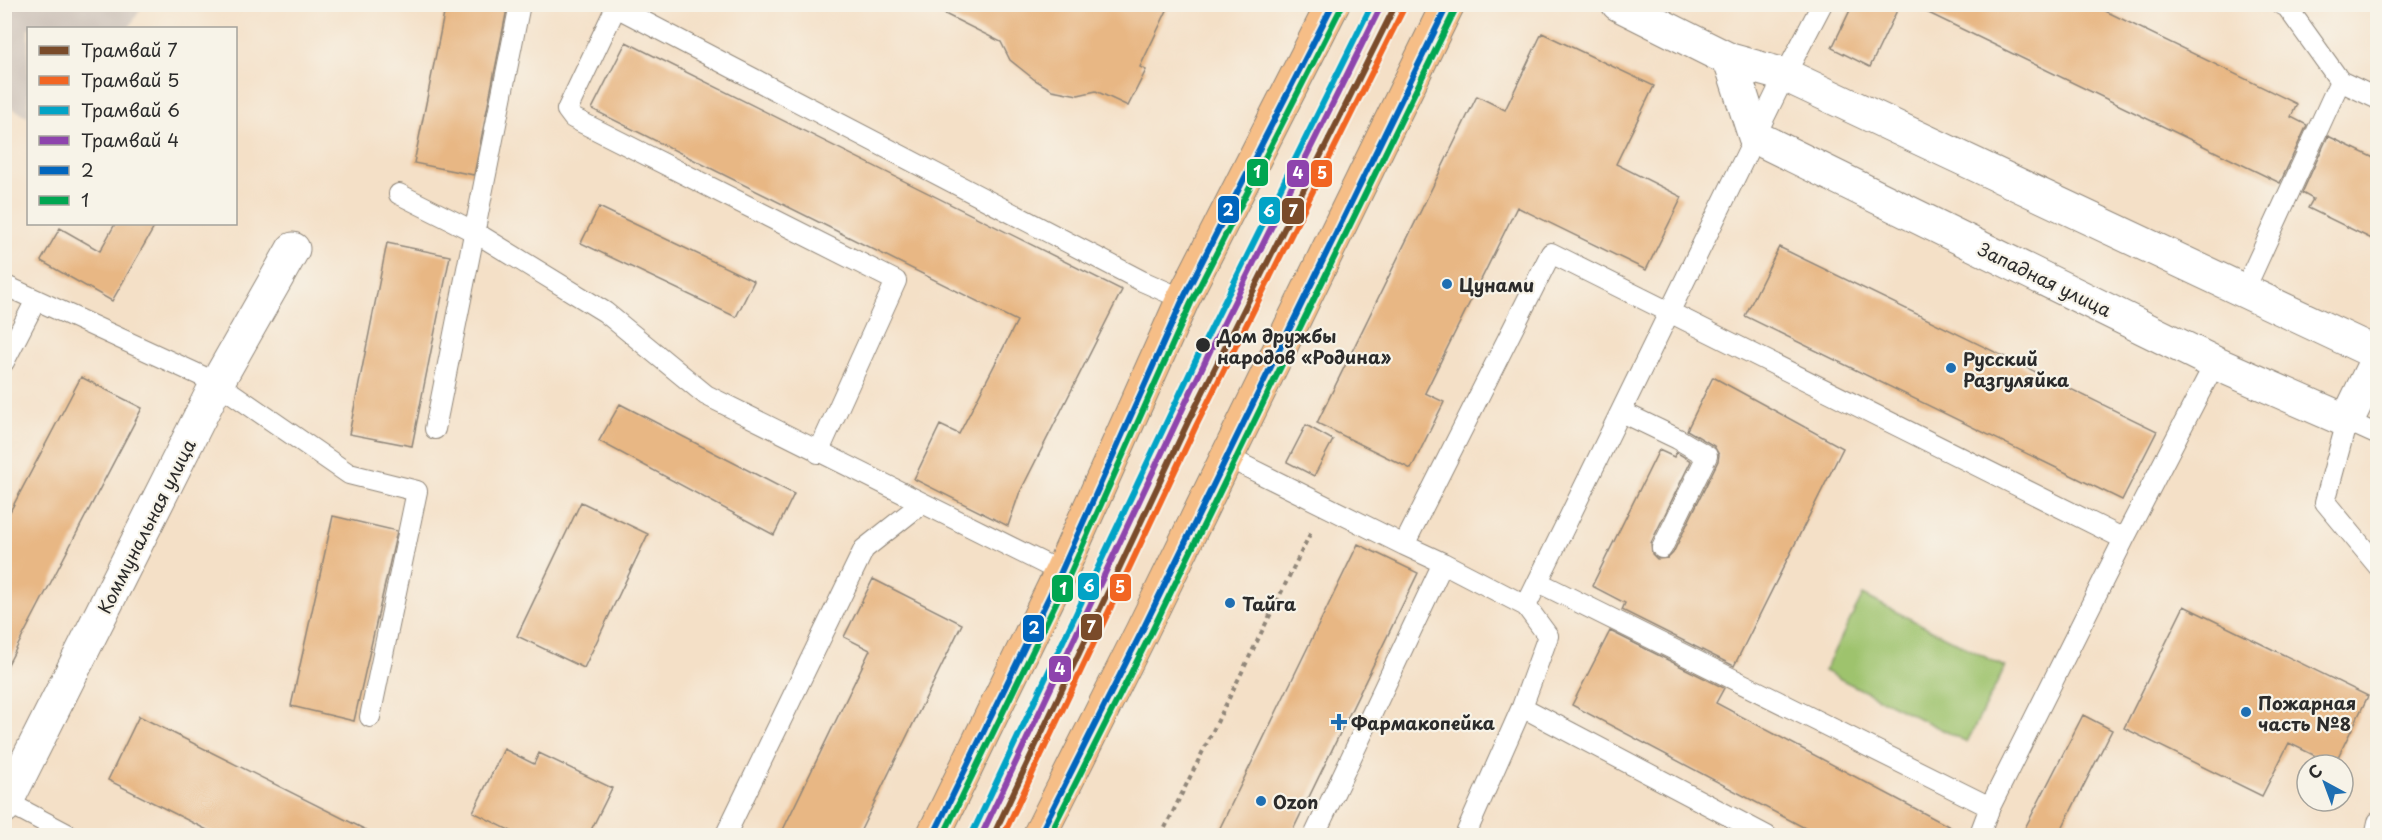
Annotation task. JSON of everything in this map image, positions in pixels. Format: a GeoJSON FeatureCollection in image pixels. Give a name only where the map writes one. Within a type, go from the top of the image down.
{"type":"FeatureCollection","features":[{"type":"Feature","properties":{"kind":"highway"},"geometry":{"type":"LineString","coordinates":[[933,836],[1060,572],[1183,299],[1333,4]]}},
{"type":"Feature","properties":{"kind":"highway"},"geometry":{"type":"LineString","coordinates":[[1039,836],[1448,4]]}},
{"type":"Feature","properties":{"kind":"street"},"geometry":{"type":"LineString","coordinates":[[1618,4],[1730,60],[1785,75],[2378,356],[2347,421]]}},
{"type":"Feature","properties":{"kind":"street"},"geometry":{"type":"LineString","coordinates":[[1730,60],[1755,136]]}},
{"type":"Feature","properties":{"kind":"street","name":"Западная улица"},"geometry":{"type":"LineString","coordinates":[[1755,136],[2215,363],[2347,421]]}},
{"type":"Feature","properties":{"kind":"street","name":"Коммунальная улица"},"geometry":{"type":"LineString","coordinates":[[6,805],[217,383],[293,249]]}},
{"type":"Feature","properties":{"kind":"lane"},"geometry":{"type":"LineString","coordinates":[[435,429],[520,4]]}},
{"type":"Feature","properties":{"kind":"lane"},"geometry":{"type":"LineString","coordinates":[[1526,606],[1755,136],[1822,4]]}},
{"type":"Feature","properties":{"kind":"lane"},"geometry":{"type":"LineString","coordinates":[[2285,5],[2340,81],[2378,99]]}},
{"type":"Feature","properties":{"kind":"lane"},"geometry":{"type":"LineString","coordinates":[[818,453],[896,280],[573,118],[567,110],[616,7],[1132,275],[1183,299]]}},
{"type":"Feature","properties":{"kind":"lane"},"geometry":{"type":"LineString","coordinates":[[2244,291],[2340,81]]}},
{"type":"Feature","properties":{"kind":"lane"},"geometry":{"type":"LineString","coordinates":[[399,194],[473,231],[605,312],[705,395],[1060,572]]}},
{"type":"Feature","properties":{"kind":"lane"},"geometry":{"type":"LineString","coordinates":[[1404,544],[1551,253],[2124,539]]}},
{"type":"Feature","properties":{"kind":"lane"},"geometry":{"type":"LineString","coordinates":[[4,285],[217,383],[349,474],[417,491],[370,717]]}},
{"type":"Feature","properties":{"kind":"lane"},"geometry":{"type":"LineString","coordinates":[[4,362],[36,300]]}},
{"type":"Feature","properties":{"kind":"lane"},"geometry":{"type":"LineString","coordinates":[[1979,836],[1990,807],[2215,363]]}},
{"type":"Feature","properties":{"kind":"lane"},"geometry":{"type":"LineString","coordinates":[[1622,412],[1707,456],[1662,548]]}},
{"type":"Feature","properties":{"kind":"lane"},"geometry":{"type":"LineString","coordinates":[[2378,435],[2347,421],[2325,502],[2378,566]]}},
{"type":"Feature","properties":{"kind":"lane"},"geometry":{"type":"LineString","coordinates":[[1227,457],[1526,606],[1548,636],[1522,707],[1468,835]]}},
{"type":"Feature","properties":{"kind":"lane"},"geometry":{"type":"LineString","coordinates":[[725,836],[864,549],[921,504]]}},
{"type":"Feature","properties":{"kind":"lane"},"geometry":{"type":"LineString","coordinates":[[1314,836],[1443,563]]}},
{"type":"Feature","properties":{"kind":"lane"},"geometry":{"type":"LineString","coordinates":[[1538,582],[1990,807]]}},
{"type":"Feature","properties":{"kind":"lane"},"geometry":{"type":"LineString","coordinates":[[1522,707],[1767,836]]}},
{"type":"Feature","properties":{"kind":"lane"},"geometry":{"type":"LineString","coordinates":[[6,805],[71,836]]}},
{"type":"Feature","properties":{"kind":"lane"},"geometry":{"type":"LineString","coordinates":[[2375,836],[2378,822]]}},
{"type":"Feature","properties":{"kind":"path"},"geometry":{"type":"LineString","coordinates":[[1161,836],[1325,505]]}},
{"type":"Feature","properties":{"kind":"shaded area"},"geometry":{"type":"Polygon","coordinates":[[[5,4],[143,4],[130,27],[27,27],[27,116],[5,104],[5,4]]]}},
{"type":"Feature","properties":{"kind":"green space"},"geometry":{"type":"Polygon","coordinates":[[[1863,595],[2005,667],[1967,742],[1824,671],[1863,595]]]}},
{"type":"Feature","properties":{"kind":"building"},"geometry":{"type":"Polygon","coordinates":[[[446,4],[508,4],[474,175],[414,163],[446,4]]]}},
{"type":"Feature","properties":{"kind":"building"},"geometry":{"type":"Polygon","coordinates":[[[925,4],[1170,4],[1140,67],[1146,70],[1128,106],[1096,91],[1078,95],[1052,90],[1010,60],[1001,42],[925,4]]]}},
{"type":"Feature","properties":{"kind":"building"},"geometry":{"type":"Polygon","coordinates":[[[1853,4],[1900,4],[1870,67],[1832,48],[1853,4]]]}},
{"type":"Feature","properties":{"kind":"building"},"geometry":{"type":"Polygon","coordinates":[[[1910,4],[2091,4],[2297,104],[2291,117],[2307,125],[2280,183],[1910,4]]]}},
{"type":"Feature","properties":{"kind":"building"},"geometry":{"type":"Polygon","coordinates":[[[1542,33],[1654,86],[1616,164],[1682,197],[1646,270],[1517,207],[1425,393],[1444,402],[1411,469],[1317,423],[1477,96],[1505,110],[1542,33]]]}},
{"type":"Feature","properties":{"kind":"building"},"geometry":{"type":"Polygon","coordinates":[[[626,42],[1122,290],[1019,494],[1008,526],[914,479],[940,425],[959,434],[1017,321],[592,109],[626,42]]]}},
{"type":"Feature","properties":{"kind":"building"},"geometry":{"type":"Polygon","coordinates":[[[2328,136],[2378,160],[2378,242],[2308,208],[2313,199],[2302,193],[2328,136]]]}},
{"type":"Feature","properties":{"kind":"building"},"geometry":{"type":"Polygon","coordinates":[[[599,207],[754,281],[736,317],[581,243],[599,207]]]}},
{"type":"Feature","properties":{"kind":"building"},"geometry":{"type":"Polygon","coordinates":[[[114,225],[155,225],[112,301],[41,261],[60,228],[100,251],[114,225]]]}},
{"type":"Feature","properties":{"kind":"building"},"geometry":{"type":"Polygon","coordinates":[[[387,243],[450,256],[412,446],[349,434],[387,243]]]}},
{"type":"Feature","properties":{"kind":"building"},"geometry":{"type":"Polygon","coordinates":[[[1779,247],[2157,431],[2122,500],[1745,316],[1779,247]]]}},
{"type":"Feature","properties":{"kind":"building"},"geometry":{"type":"Polygon","coordinates":[[[81,377],[142,408],[4,672],[4,523],[81,377]]]}},
{"type":"Feature","properties":{"kind":"building"},"geometry":{"type":"Polygon","coordinates":[[[1713,377],[1843,448],[1734,666],[1622,610],[1625,603],[1592,586],[1659,450],[1674,457],[1676,452],[1691,461],[1651,543],[1652,554],[1657,559],[1668,558],[1673,553],[1718,461],[1719,455],[1714,446],[1687,430],[1713,377]]]}},
{"type":"Feature","properties":{"kind":"building"},"geometry":{"type":"Polygon","coordinates":[[[620,404],[794,494],[774,535],[599,441],[620,404]]]}},
{"type":"Feature","properties":{"kind":"building"},"geometry":{"type":"Polygon","coordinates":[[[1306,425],[1333,440],[1314,476],[1287,462],[1306,425]]]}},
{"type":"Feature","properties":{"kind":"building"},"geometry":{"type":"Polygon","coordinates":[[[581,502],[648,534],[584,668],[517,636],[581,502]]]}},
{"type":"Feature","properties":{"kind":"building"},"geometry":{"type":"Polygon","coordinates":[[[333,516],[397,531],[354,721],[291,706],[333,516]]]}},
{"type":"Feature","properties":{"kind":"building"},"geometry":{"type":"Polygon","coordinates":[[[1358,544],[1418,573],[1290,836],[1216,836],[1358,544]]]}},
{"type":"Feature","properties":{"kind":"building"},"geometry":{"type":"Polygon","coordinates":[[[873,579],[962,624],[858,836],[780,836],[870,650],[844,637],[873,579]]]}},
{"type":"Feature","properties":{"kind":"building","name":"Пожарная часть №8"},"geometry":{"type":"Polygon","coordinates":[[[2184,606],[2368,696],[2340,753],[2309,753],[2289,743],[2262,796],[2124,728],[2184,606]]]}},
{"type":"Feature","properties":{"kind":"building"},"geometry":{"type":"Polygon","coordinates":[[[1610,631],[1724,688],[1716,703],[1967,836],[1820,836],[1572,705],[1610,631]]]}},
{"type":"Feature","properties":{"kind":"building"},"geometry":{"type":"Polygon","coordinates":[[[2083,715],[2112,730],[2058,836],[2021,836],[2083,715]]]}},
{"type":"Feature","properties":{"kind":"building"},"geometry":{"type":"Polygon","coordinates":[[[139,716],[378,836],[219,836],[108,780],[139,716]]]}},
{"type":"Feature","properties":{"kind":"building"},"geometry":{"type":"Polygon","coordinates":[[[504,749],[534,764],[539,753],[612,788],[588,836],[521,836],[473,812],[504,749]]]}},
{"type":"Feature","properties":{"kind":"tram line","name":"6"},"geometry":{"type":"LineString","coordinates":[[971,836],[1203,345],[1372,4]]}},
{"type":"Feature","properties":{"kind":"tram line","name":"7"},"geometry":{"type":"LineString","coordinates":[[993,836],[1188,422],[1396,4]]}},
{"type":"Feature","properties":{"kind":"tram line","name":"4"},"geometry":{"type":"LineString","coordinates":[[981,836],[1211,349],[1380,8]]}},
{"type":"Feature","properties":{"kind":"tram line","name":"5"},"geometry":{"type":"LineString","coordinates":[[1003,836],[1196,426],[1404,8]]}},
{"type":"Feature","properties":{"kind":"transit line","name":"2"},"geometry":{"type":"LineString","coordinates":[[933,836],[1061,572],[1183,299],[1333,4]]}},
{"type":"Feature","properties":{"kind":"transit line","name":"2"},"geometry":{"type":"LineString","coordinates":[[1039,836],[1142,631],[1448,4]]}},
{"type":"Feature","properties":{"kind":"transit line","name":"1"},"geometry":{"type":"LineString","coordinates":[[943,836],[1069,576],[1191,303],[1341,8]]}},
{"type":"Feature","properties":{"kind":"transit line","name":"1"},"geometry":{"type":"LineString","coordinates":[[1049,836],[1150,635],[1456,8]]}},
{"type":"Feature","properties":{"kind":"place","name":"Цунами"},"geometry":{"type":"Point","coordinates":[1447,284]}},
{"type":"Feature","properties":{"kind":"place","name":"Дом дружбы народов «Родина»"},"geometry":{"type":"Point","coordinates":[1203,345]}},
{"type":"Feature","properties":{"kind":"place","name":"Русский Разгуляйка"},"geometry":{"type":"Point","coordinates":[1951,368]}},
{"type":"Feature","properties":{"kind":"place","name":"Тайга"},"geometry":{"type":"Point","coordinates":[1230,603]}},
{"type":"Feature","properties":{"kind":"place","name":"Пожарная часть №8"},"geometry":{"type":"Point","coordinates":[2246,712]}},
{"type":"Feature","properties":{"kind":"place","name":"Фармакопейка"},"geometry":{"type":"Point","coordinates":[1339,722]}},
{"type":"Feature","properties":{"kind":"place","name":"Ozon"},"geometry":{"type":"Point","coordinates":[1261,801]}}]}
